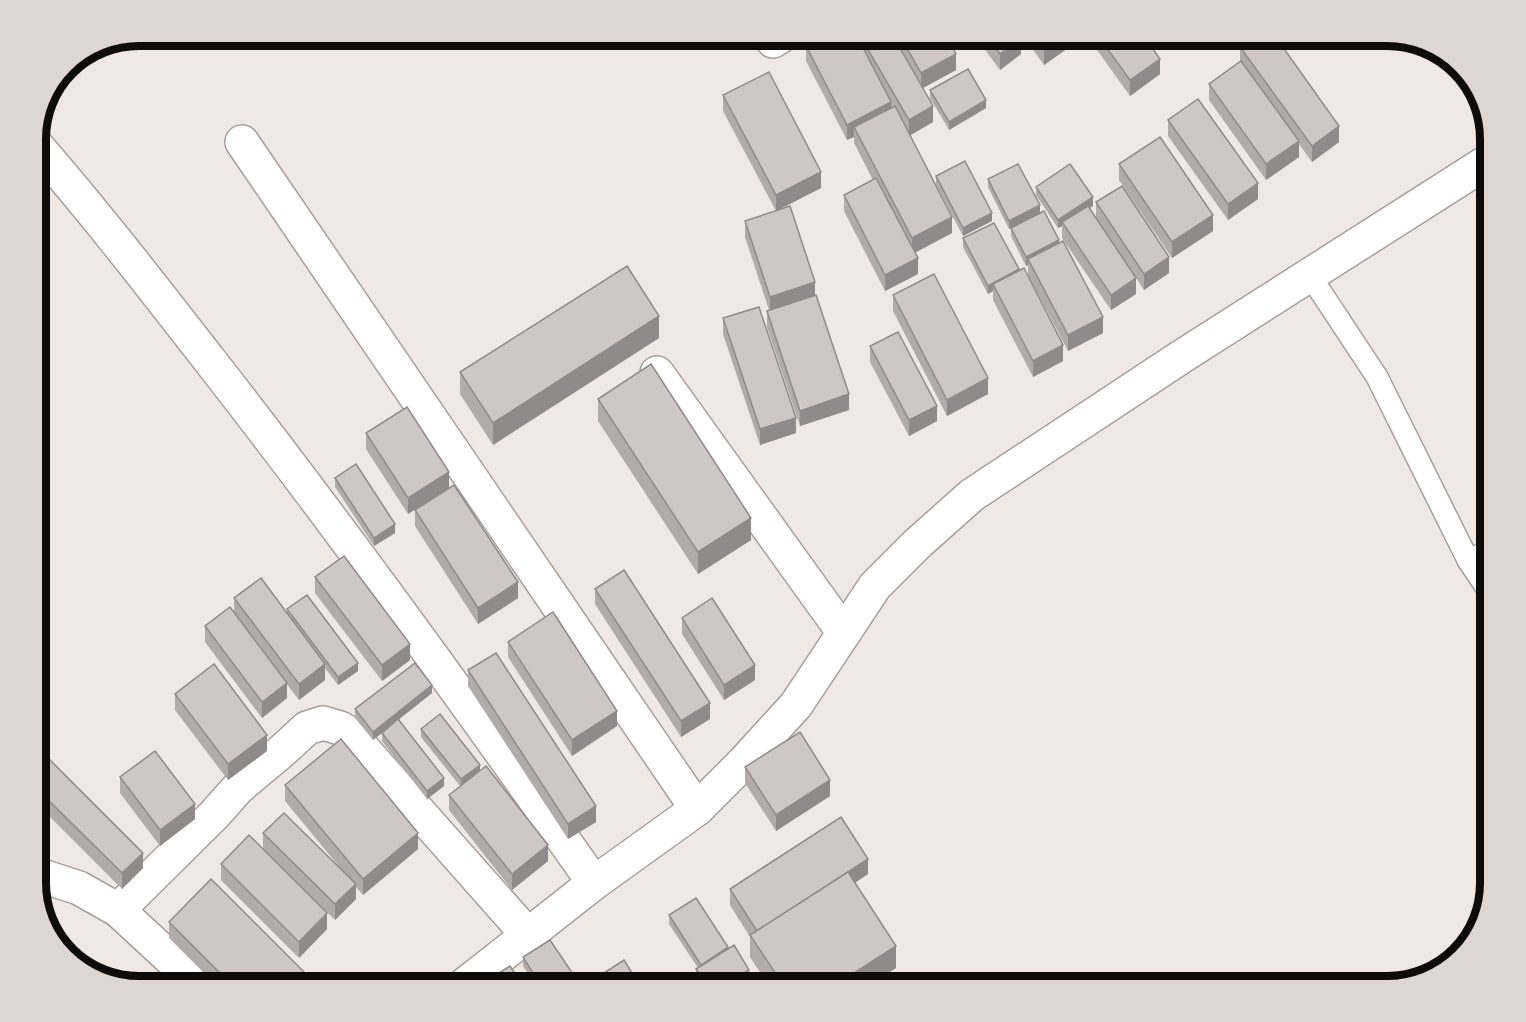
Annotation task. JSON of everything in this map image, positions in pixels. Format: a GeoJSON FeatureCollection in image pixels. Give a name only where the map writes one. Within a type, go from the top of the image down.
{"type":"FeatureCollection","features":[{"type":"Feature","properties":{"kind":"street"},"geometry":{"type":"LineString","coordinates":[[242,142],[697,809]]}},
{"type":"Feature","properties":{"kind":"street"},"geometry":{"type":"LineString","coordinates":[[47,158],[94,212],[302,478],[473,711],[594,883]]}},
{"type":"Feature","properties":{"kind":"street"},"geometry":{"type":"LineString","coordinates":[[475,976],[594,883],[697,809],[796,705],[875,586],[916,544],[972,495],[1309,274],[1480,166]]}},
{"type":"Feature","properties":{"kind":"street"},"geometry":{"type":"LineString","coordinates":[[657,373],[844,633]]}},
{"type":"Feature","properties":{"kind":"street"},"geometry":{"type":"LineString","coordinates":[[118,910],[214,816],[238,788],[307,728],[323,723],[350,734],[527,934]]}},
{"type":"Feature","properties":{"kind":"street"},"geometry":{"type":"LineString","coordinates":[[47,878],[79,888],[118,910],[189,976]]}},
{"type":"Feature","properties":{"kind":"lane"},"geometry":{"type":"LineString","coordinates":[[1309,274],[1377,377],[1468,560],[1480,578]]}},
{"type":"Feature","properties":{"kind":"lane"},"geometry":{"type":"LineString","coordinates":[[1468,560],[1480,555]]}},
{"type":"Feature","properties":{"kind":"building"},"geometry":{"type":"Polygon","coordinates":[[[806,46],[862,46],[891,102],[847,125],[806,46]]]}},
{"type":"Feature","properties":{"kind":"building"},"geometry":{"type":"Polygon","coordinates":[[[866,46],[899,46],[933,106],[909,120],[866,46]]]}},
{"type":"Feature","properties":{"kind":"building"},"geometry":{"type":"Polygon","coordinates":[[[906,46],[952,46],[956,54],[921,73],[906,46]]]}},
{"type":"Feature","properties":{"kind":"building"},"geometry":{"type":"Polygon","coordinates":[[[994,46],[1010,46],[1000,54],[994,46]]]}},
{"type":"Feature","properties":{"kind":"building"},"geometry":{"type":"Polygon","coordinates":[[[1105,46],[1151,46],[1160,59],[1130,80],[1105,46]]]}},
{"type":"Feature","properties":{"kind":"building"},"geometry":{"type":"Polygon","coordinates":[[[1282,46],[1339,126],[1312,146],[1240,47],[1282,46]]]}},
{"type":"Feature","properties":{"kind":"building"},"geometry":{"type":"Polygon","coordinates":[[[1241,61],[1299,141],[1266,164],[1209,84],[1241,61]]]}},
{"type":"Feature","properties":{"kind":"building"},"geometry":{"type":"Polygon","coordinates":[[[968,69],[986,100],[949,122],[930,90],[968,69]]]}},
{"type":"Feature","properties":{"kind":"building"},"geometry":{"type":"Polygon","coordinates":[[[769,72],[821,172],[776,195],[723,95],[769,72]]]}},
{"type":"Feature","properties":{"kind":"building"},"geometry":{"type":"Polygon","coordinates":[[[1198,99],[1258,183],[1228,204],[1168,120],[1198,99]]]}},
{"type":"Feature","properties":{"kind":"building"},"geometry":{"type":"Polygon","coordinates":[[[895,106],[952,217],[912,238],[854,127],[895,106]]]}},
{"type":"Feature","properties":{"kind":"building"},"geometry":{"type":"Polygon","coordinates":[[[1160,137],[1213,215],[1172,242],[1119,164],[1160,137]]]}},
{"type":"Feature","properties":{"kind":"building"},"geometry":{"type":"Polygon","coordinates":[[[965,161],[992,213],[963,228],[936,176],[965,161]]]}},
{"type":"Feature","properties":{"kind":"building"},"geometry":{"type":"Polygon","coordinates":[[[1018,164],[1040,205],[1009,221],[988,179],[1018,164]]]}},
{"type":"Feature","properties":{"kind":"building"},"geometry":{"type":"Polygon","coordinates":[[[1070,164],[1093,197],[1058,220],[1036,187],[1070,164]]]}},
{"type":"Feature","properties":{"kind":"building"},"geometry":{"type":"Polygon","coordinates":[[[876,178],[918,258],[885,275],[844,195],[876,178]]]}},
{"type":"Feature","properties":{"kind":"building"},"geometry":{"type":"Polygon","coordinates":[[[1122,186],[1169,257],[1144,274],[1096,202],[1122,186]]]}},
{"type":"Feature","properties":{"kind":"building"},"geometry":{"type":"Polygon","coordinates":[[[790,206],[815,282],[770,297],[745,221],[790,206]]]}},
{"type":"Feature","properties":{"kind":"building"},"geometry":{"type":"Polygon","coordinates":[[[1088,206],[1136,278],[1111,295],[1062,222],[1088,206]]]}},
{"type":"Feature","properties":{"kind":"building"},"geometry":{"type":"Polygon","coordinates":[[[1044,211],[1059,240],[1026,257],[1011,228],[1044,211]]]}},
{"type":"Feature","properties":{"kind":"building"},"geometry":{"type":"Polygon","coordinates":[[[994,223],[1019,269],[988,286],[963,238],[994,223]]]}},
{"type":"Feature","properties":{"kind":"building"},"geometry":{"type":"Polygon","coordinates":[[[1063,241],[1103,317],[1068,335],[1028,259],[1063,241]]]}},
{"type":"Feature","properties":{"kind":"building"},"geometry":{"type":"Polygon","coordinates":[[[627,266],[659,316],[493,423],[460,372],[627,266]]]}},
{"type":"Feature","properties":{"kind":"building"},"geometry":{"type":"Polygon","coordinates":[[[1024,268],[1063,345],[1033,361],[993,284],[1024,268]]]}},
{"type":"Feature","properties":{"kind":"building"},"geometry":{"type":"Polygon","coordinates":[[[934,274],[988,378],[947,400],[893,295],[934,274]]]}},
{"type":"Feature","properties":{"kind":"building"},"geometry":{"type":"Polygon","coordinates":[[[816,295],[849,394],[800,411],[767,311],[816,295]]]}},
{"type":"Feature","properties":{"kind":"building"},"geometry":{"type":"Polygon","coordinates":[[[759,307],[796,418],[760,429],[723,318],[759,307]]]}},
{"type":"Feature","properties":{"kind":"building"},"geometry":{"type":"Polygon","coordinates":[[[898,332],[937,406],[909,420],[870,346],[898,332]]]}},
{"type":"Feature","properties":{"kind":"building"},"geometry":{"type":"Polygon","coordinates":[[[651,364],[751,518],[698,552],[598,399],[651,364]]]}},
{"type":"Feature","properties":{"kind":"building"},"geometry":{"type":"Polygon","coordinates":[[[407,407],[449,472],[408,498],[366,433],[407,407]]]}},
{"type":"Feature","properties":{"kind":"building"},"geometry":{"type":"Polygon","coordinates":[[[356,464],[395,524],[374,538],[335,478],[356,464]]]}},
{"type":"Feature","properties":{"kind":"building"},"geometry":{"type":"Polygon","coordinates":[[[454,485],[518,582],[478,608],[415,510],[454,485]]]}},
{"type":"Feature","properties":{"kind":"building"},"geometry":{"type":"Polygon","coordinates":[[[344,556],[410,644],[382,665],[315,577],[344,556]]]}},
{"type":"Feature","properties":{"kind":"building"},"geometry":{"type":"Polygon","coordinates":[[[624,570],[710,703],[681,721],[595,589],[624,570]]]}},
{"type":"Feature","properties":{"kind":"building"},"geometry":{"type":"Polygon","coordinates":[[[261,578],[325,664],[299,684],[234,598],[261,578]]]}},
{"type":"Feature","properties":{"kind":"building"},"geometry":{"type":"Polygon","coordinates":[[[307,595],[358,663],[338,677],[287,609],[307,595]]]}},
{"type":"Feature","properties":{"kind":"building"},"geometry":{"type":"Polygon","coordinates":[[[712,598],[755,665],[724,685],[682,618],[712,598]]]}},
{"type":"Feature","properties":{"kind":"building"},"geometry":{"type":"Polygon","coordinates":[[[230,607],[287,683],[262,702],[205,626],[230,607]]]}},
{"type":"Feature","properties":{"kind":"building"},"geometry":{"type":"Polygon","coordinates":[[[553,612],[617,711],[572,740],[508,642],[553,612]]]}},
{"type":"Feature","properties":{"kind":"building"},"geometry":{"type":"Polygon","coordinates":[[[496,653],[596,806],[568,824],[468,670],[496,653]]]}},
{"type":"Feature","properties":{"kind":"building"},"geometry":{"type":"Polygon","coordinates":[[[415,663],[432,685],[373,732],[355,709],[415,663]]]}},
{"type":"Feature","properties":{"kind":"building"},"geometry":{"type":"Polygon","coordinates":[[[214,664],[267,735],[228,764],[175,694],[214,664]]]}},
{"type":"Feature","properties":{"kind":"building"},"geometry":{"type":"Polygon","coordinates":[[[440,714],[480,765],[461,779],[421,729],[440,714]]]}},
{"type":"Feature","properties":{"kind":"building"},"geometry":{"type":"Polygon","coordinates":[[[398,719],[444,778],[427,791],[382,733],[398,719]]]}},
{"type":"Feature","properties":{"kind":"building"},"geometry":{"type":"Polygon","coordinates":[[[800,732],[830,780],[776,815],[745,767],[800,732]]]}},
{"type":"Feature","properties":{"kind":"building"},"geometry":{"type":"Polygon","coordinates":[[[341,739],[418,833],[363,879],[285,785],[341,739]]]}},
{"type":"Feature","properties":{"kind":"building"},"geometry":{"type":"Polygon","coordinates":[[[155,751],[195,804],[160,830],[120,777],[155,751]]]}},
{"type":"Feature","properties":{"kind":"building"},"geometry":{"type":"Polygon","coordinates":[[[47,759],[143,853],[122,873],[47,799],[47,759]]]}},
{"type":"Feature","properties":{"kind":"building"},"geometry":{"type":"Polygon","coordinates":[[[486,766],[548,845],[512,874],[449,795],[486,766]]]}},
{"type":"Feature","properties":{"kind":"building"},"geometry":{"type":"Polygon","coordinates":[[[284,813],[356,884],[335,904],[263,833],[284,813]]]}},
{"type":"Feature","properties":{"kind":"building"},"geometry":{"type":"Polygon","coordinates":[[[841,817],[868,859],[757,931],[730,889],[841,817]]]}},
{"type":"Feature","properties":{"kind":"building"},"geometry":{"type":"Polygon","coordinates":[[[249,835],[327,913],[299,942],[221,864],[249,835]]]}},
{"type":"Feature","properties":{"kind":"building"},"geometry":{"type":"Polygon","coordinates":[[[848,872],[896,946],[850,976],[777,976],[750,935],[848,872]]]}},
{"type":"Feature","properties":{"kind":"building"},"geometry":{"type":"Polygon","coordinates":[[[211,879],[308,976],[223,976],[169,922],[211,879]]]}},
{"type":"Feature","properties":{"kind":"building"},"geometry":{"type":"Polygon","coordinates":[[[696,898],[728,947],[701,965],[669,915],[696,898]]]}},
{"type":"Feature","properties":{"kind":"building"},"geometry":{"type":"Polygon","coordinates":[[[550,940],[574,976],[535,976],[523,957],[550,940]]]}},
{"type":"Feature","properties":{"kind":"building"},"geometry":{"type":"Polygon","coordinates":[[[734,945],[749,970],[740,976],[701,976],[696,969],[734,945]]]}},
{"type":"Feature","properties":{"kind":"building"},"geometry":{"type":"Polygon","coordinates":[[[624,960],[634,976],[599,976],[624,960]]]}},
{"type":"Feature","properties":{"kind":"building"},"geometry":{"type":"Polygon","coordinates":[[[510,966],[516,976],[494,976],[510,966]]]}}]}
